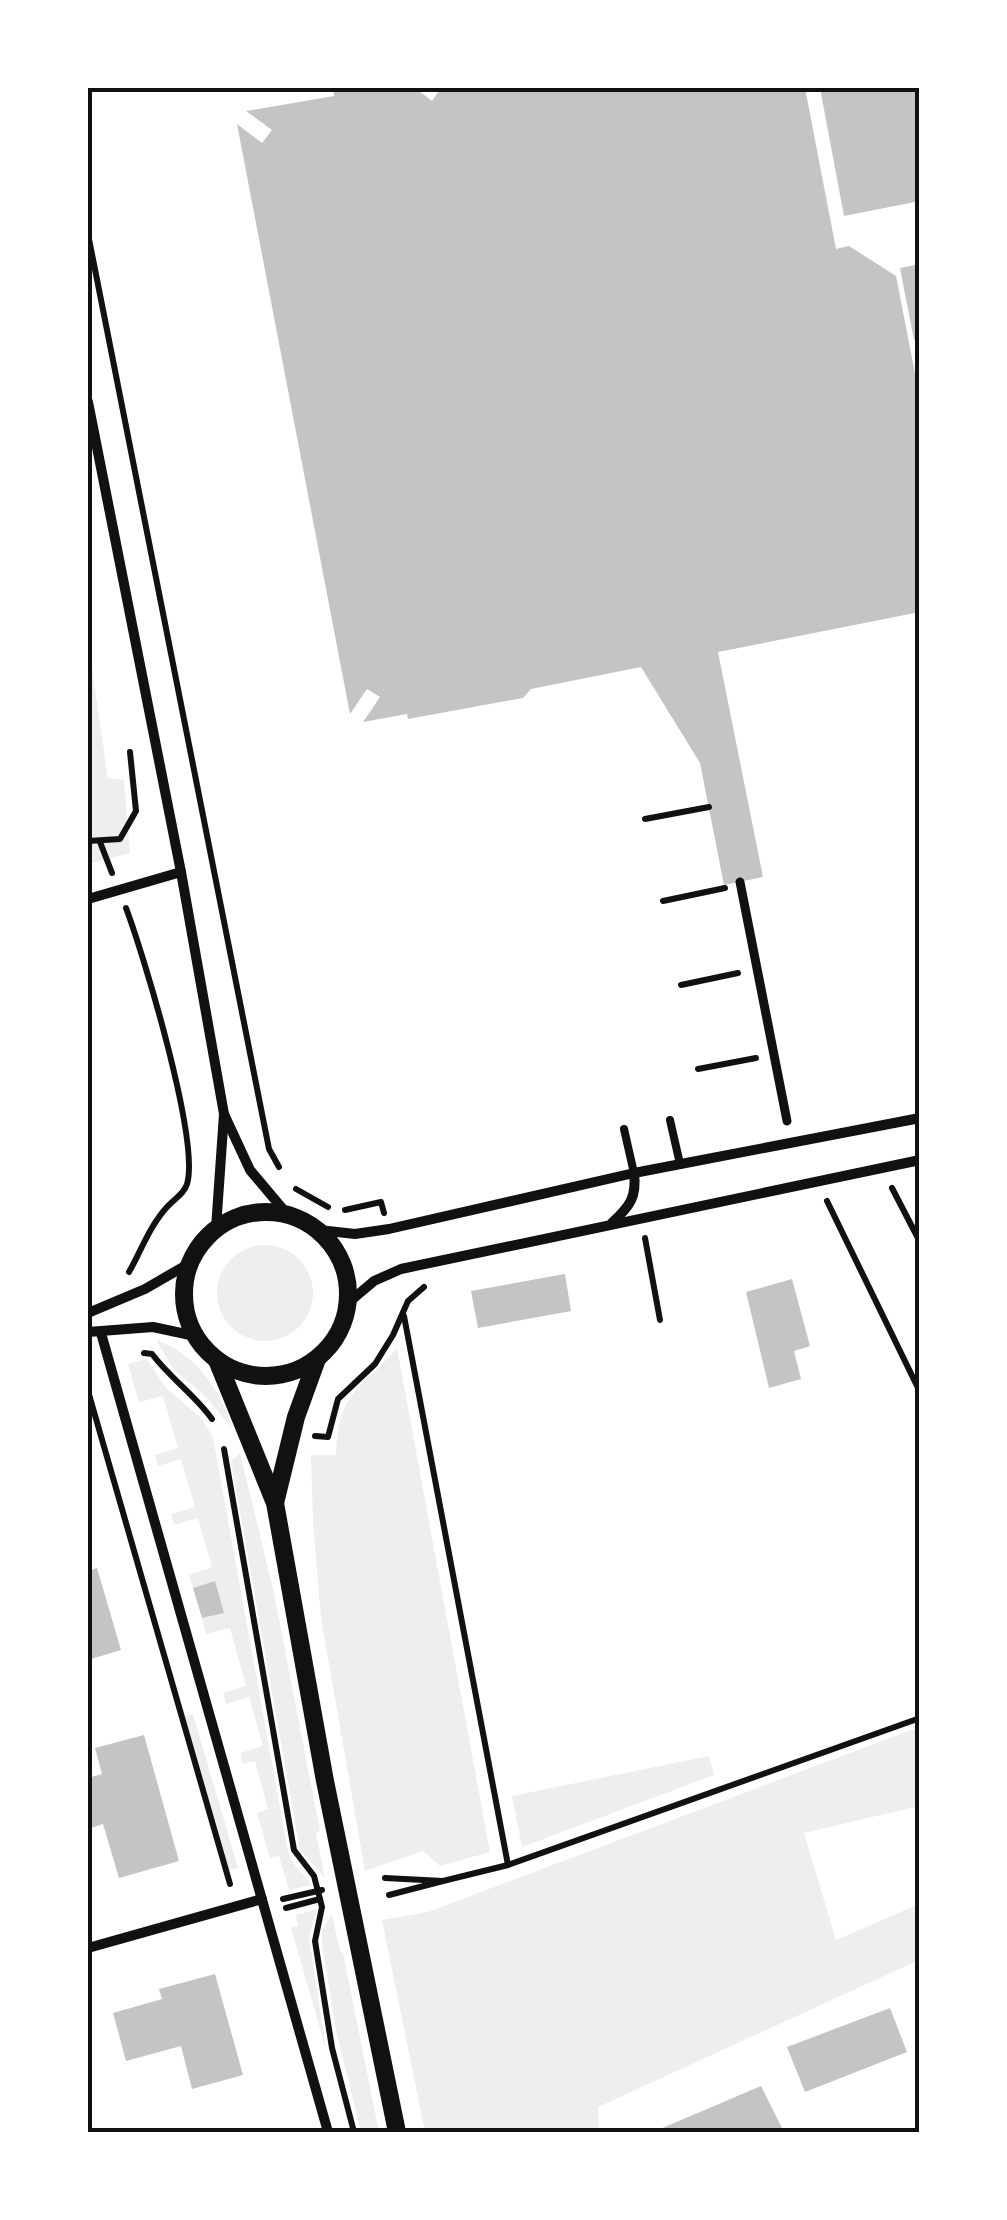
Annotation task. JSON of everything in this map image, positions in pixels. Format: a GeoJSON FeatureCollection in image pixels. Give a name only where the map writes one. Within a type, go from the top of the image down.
{"type":"FeatureCollection","features":[{"type":"Feature","properties":{"kind":"street"},"geometry":{"type":"LineString","coordinates":[[88,402],[181,872],[224,1114],[216,1228]]}},
{"type":"Feature","properties":{"kind":"street"},"geometry":{"type":"LineString","coordinates":[[88,899],[181,872]]}},
{"type":"Feature","properties":{"kind":"street"},"geometry":{"type":"LineString","coordinates":[[741,884],[787,1121]]}},
{"type":"Feature","properties":{"kind":"street"},"geometry":{"type":"LineString","coordinates":[[224,1114],[250,1170],[287,1214],[319,1230],[355,1234],[634,1173],[920,1118]]}},
{"type":"Feature","properties":{"kind":"street"},"geometry":{"type":"LineString","coordinates":[[348,1303],[374,1281],[401,1269],[920,1160]]}},
{"type":"Feature","properties":{"kind":"street"},"geometry":{"type":"LineString","coordinates":[[610,1225],[629,1207],[636,1191],[634,1173]]}},
{"type":"Feature","properties":{"kind":"street"},"geometry":{"type":"LineString","coordinates":[[287,1214],[250,1213],[216,1228],[197,1250],[184,1281],[187,1319],[195,1336],[217,1360],[236,1370],[256,1376],[278,1376],[299,1370],[317,1359],[338,1334],[348,1303],[348,1283],[343,1263],[319,1230]]}},
{"type":"Feature","properties":{"kind":"street"},"geometry":{"type":"LineString","coordinates":[[88,1313],[190,1263]]}},
{"type":"Feature","properties":{"kind":"street"},"geometry":{"type":"LineString","coordinates":[[88,1332],[152,1327],[195,1336]]}},
{"type":"Feature","properties":{"kind":"street"},"geometry":{"type":"LineString","coordinates":[[102,1332],[328,2132]]}},
{"type":"Feature","properties":{"kind":"street"},"geometry":{"type":"LineString","coordinates":[[275,1503],[296,1417],[317,1359]]}},
{"type":"Feature","properties":{"kind":"street"},"geometry":{"type":"LineString","coordinates":[[217,1360],[275,1503],[324,1781],[398,2132]]}},
{"type":"Feature","properties":{"kind":"street"},"geometry":{"type":"LineString","coordinates":[[88,1948],[262,1899]]}},
{"type":"Feature","properties":{"kind":"lane"},"geometry":{"type":"LineString","coordinates":[[670,1120],[680,1164]]}},
{"type":"Feature","properties":{"kind":"lane"},"geometry":{"type":"LineString","coordinates":[[624,1128],[634,1173]]}},
{"type":"Feature","properties":{"kind":"path"},"geometry":{"type":"LineString","coordinates":[[88,234],[269,1149],[284,1174]]}},
{"type":"Feature","properties":{"kind":"path"},"geometry":{"type":"LineString","coordinates":[[88,841],[120,839],[136,811],[130,752]]}},
{"type":"Feature","properties":{"kind":"path"},"geometry":{"type":"LineString","coordinates":[[645,820],[709,807]]}},
{"type":"Feature","properties":{"kind":"path"},"geometry":{"type":"LineString","coordinates":[[100,842],[139,944],[163,1035],[189,1163],[184,1190],[146,1234],[131,1271],[125,1273],[126,1297]]}},
{"type":"Feature","properties":{"kind":"path"},"geometry":{"type":"LineString","coordinates":[[663,901],[741,884]]}},
{"type":"Feature","properties":{"kind":"path"},"geometry":{"type":"LineString","coordinates":[[681,985],[757,970]]}},
{"type":"Feature","properties":{"kind":"path"},"geometry":{"type":"LineString","coordinates":[[698,1069],[774,1054]]}},
{"type":"Feature","properties":{"kind":"path"},"geometry":{"type":"LineString","coordinates":[[292,1186],[310,1199],[344,1211],[381,1202],[389,1229]]}},
{"type":"Feature","properties":{"kind":"path"},"geometry":{"type":"LineString","coordinates":[[892,1188],[920,1242]]}},
{"type":"Feature","properties":{"kind":"path"},"geometry":{"type":"LineString","coordinates":[[827,1201],[920,1392]]}},
{"type":"Feature","properties":{"kind":"path"},"geometry":{"type":"LineString","coordinates":[[645,1237],[660,1320]]}},
{"type":"Feature","properties":{"kind":"path"},"geometry":{"type":"LineString","coordinates":[[334,1408],[385,1350],[404,1313],[408,1301],[401,1269]]}},
{"type":"Feature","properties":{"kind":"path"},"geometry":{"type":"LineString","coordinates":[[404,1313],[508,1865]]}},
{"type":"Feature","properties":{"kind":"path"},"geometry":{"type":"LineString","coordinates":[[130,1328],[136,1351],[152,1354],[172,1380],[202,1405],[215,1424]]}},
{"type":"Feature","properties":{"kind":"path"},"geometry":{"type":"LineString","coordinates":[[88,1391],[230,1884]]}},
{"type":"Feature","properties":{"kind":"path"},"geometry":{"type":"LineString","coordinates":[[220,1434],[294,1850],[314,1876],[319,1895],[322,1914],[315,1941],[332,2048],[354,2132]]}},
{"type":"Feature","properties":{"kind":"path"},"geometry":{"type":"LineString","coordinates":[[389,1895],[508,1865],[920,1718]]}},
{"type":"Feature","properties":{"kind":"path"},"geometry":{"type":"LineString","coordinates":[[385,1878],[444,1881]]}},
{"type":"Feature","properties":{"kind":"path"},"geometry":{"type":"LineString","coordinates":[[285,1903],[319,1895]]}},
{"type":"Feature","properties":{"kind":"shaded area"},"geometry":{"type":"Polygon","coordinates":[[[88,642],[108,778],[124,780],[130,853],[88,864],[88,642]]]}},
{"type":"Feature","properties":{"kind":"shaded area"},"geometry":{"type":"Polygon","coordinates":[[[265,1245],[283,1248],[299,1259],[310,1275],[310,1311],[299,1327],[283,1338],[265,1341],[247,1338],[231,1327],[220,1311],[217,1293],[220,1275],[231,1259],[247,1248],[265,1245]]]}},
{"type":"Feature","properties":{"kind":"shaded area"},"geometry":{"type":"Polygon","coordinates":[[[156,1340],[183,1354],[204,1375],[221,1400],[232,1428],[205,1396],[174,1370],[156,1340]]]}},
{"type":"Feature","properties":{"kind":"shaded area"},"geometry":{"type":"Polygon","coordinates":[[[397,1348],[490,1852],[440,1866],[423,1851],[365,1871],[321,1618],[311,1455],[336,1455],[346,1404],[397,1348]]]}},
{"type":"Feature","properties":{"kind":"shaded area"},"geometry":{"type":"Polygon","coordinates":[[[147,1359],[165,1387],[201,1418],[213,1437],[288,1852],[312,1885],[289,1890],[279,1856],[270,1858],[257,1813],[268,1809],[255,1761],[243,1764],[240,1753],[263,1746],[249,1697],[226,1704],[223,1693],[246,1686],[230,1628],[206,1634],[202,1618],[223,1613],[215,1582],[193,1588],[189,1575],[212,1567],[198,1518],[174,1525],[171,1514],[195,1507],[181,1459],[158,1466],[155,1455],[178,1448],[163,1396],[139,1402],[128,1364],[147,1359]]]}},
{"type":"Feature","properties":{"kind":"shaded area"},"geometry":{"type":"Polygon","coordinates":[[[240,1453],[274,1593],[320,1831],[316,1833],[325,1878],[300,1850],[231,1461],[240,1453]]]}},
{"type":"Feature","properties":{"kind":"shaded area"},"geometry":{"type":"Polygon","coordinates":[[[193,1714],[238,1868],[229,1870],[185,1716],[193,1714]]]}},
{"type":"Feature","properties":{"kind":"shaded area"},"geometry":{"type":"Polygon","coordinates":[[[919,1727],[919,1806],[804,1833],[836,1940],[919,1904],[919,1960],[598,2107],[599,2132],[425,2132],[382,1920],[428,1912],[919,1727]]]}},
{"type":"Feature","properties":{"kind":"shaded area"},"geometry":{"type":"Polygon","coordinates":[[[709,1756],[714,1775],[522,1847],[512,1796],[709,1756]]]}},
{"type":"Feature","properties":{"kind":"shaded area"},"geometry":{"type":"Polygon","coordinates":[[[317,1909],[309,1937],[326,2049],[291,1928],[298,1926],[296,1915],[317,1909]]]}},
{"type":"Feature","properties":{"kind":"shaded area"},"geometry":{"type":"Polygon","coordinates":[[[332,1914],[379,2132],[361,2132],[337,2035],[322,1944],[322,1931],[332,1914]]]}},
{"type":"Feature","properties":{"kind":"building"},"geometry":{"type":"Polygon","coordinates":[[[333,88],[415,88],[432,101],[441,88],[805,88],[836,249],[849,246],[896,276],[920,399],[920,612],[718,652],[763,877],[724,885],[700,763],[641,667],[531,689],[523,698],[408,719],[407,714],[363,722],[380,697],[367,689],[350,714],[237,124],[262,143],[272,130],[246,111],[334,96],[333,88]]]}},
{"type":"Feature","properties":{"kind":"building"},"geometry":{"type":"Polygon","coordinates":[[[820,88],[920,88],[920,201],[844,216],[820,88]]]}},
{"type":"Feature","properties":{"kind":"building"},"geometry":{"type":"Polygon","coordinates":[[[920,264],[920,339],[914,340],[900,268],[920,264]]]}},
{"type":"Feature","properties":{"kind":"building"},"geometry":{"type":"Polygon","coordinates":[[[565,1274],[571,1311],[478,1328],[471,1291],[565,1274]]]}},
{"type":"Feature","properties":{"kind":"building"},"geometry":{"type":"Polygon","coordinates":[[[792,1279],[810,1346],[794,1351],[801,1379],[769,1388],[746,1292],[792,1279]]]}},
{"type":"Feature","properties":{"kind":"building"},"geometry":{"type":"Polygon","coordinates":[[[97,1568],[121,1650],[88,1660],[88,1571],[97,1568]]]}},
{"type":"Feature","properties":{"kind":"building"},"geometry":{"type":"Polygon","coordinates":[[[215,1581],[224,1613],[202,1618],[193,1588],[215,1581]]]}},
{"type":"Feature","properties":{"kind":"building"},"geometry":{"type":"Polygon","coordinates":[[[144,1735],[179,1861],[119,1878],[103,1824],[88,1829],[88,1778],[102,1774],[95,1748],[144,1735]]]}},
{"type":"Feature","properties":{"kind":"building"},"geometry":{"type":"Polygon","coordinates":[[[215,1974],[243,2075],[192,2089],[181,2046],[126,2061],[113,2013],[162,1999],[159,1989],[215,1974]]]}},
{"type":"Feature","properties":{"kind":"building"},"geometry":{"type":"Polygon","coordinates":[[[890,2008],[907,2052],[805,2092],[787,2047],[890,2008]]]}},
{"type":"Feature","properties":{"kind":"building"},"geometry":{"type":"Polygon","coordinates":[[[761,2086],[784,2132],[653,2132],[761,2086]]]}}]}
